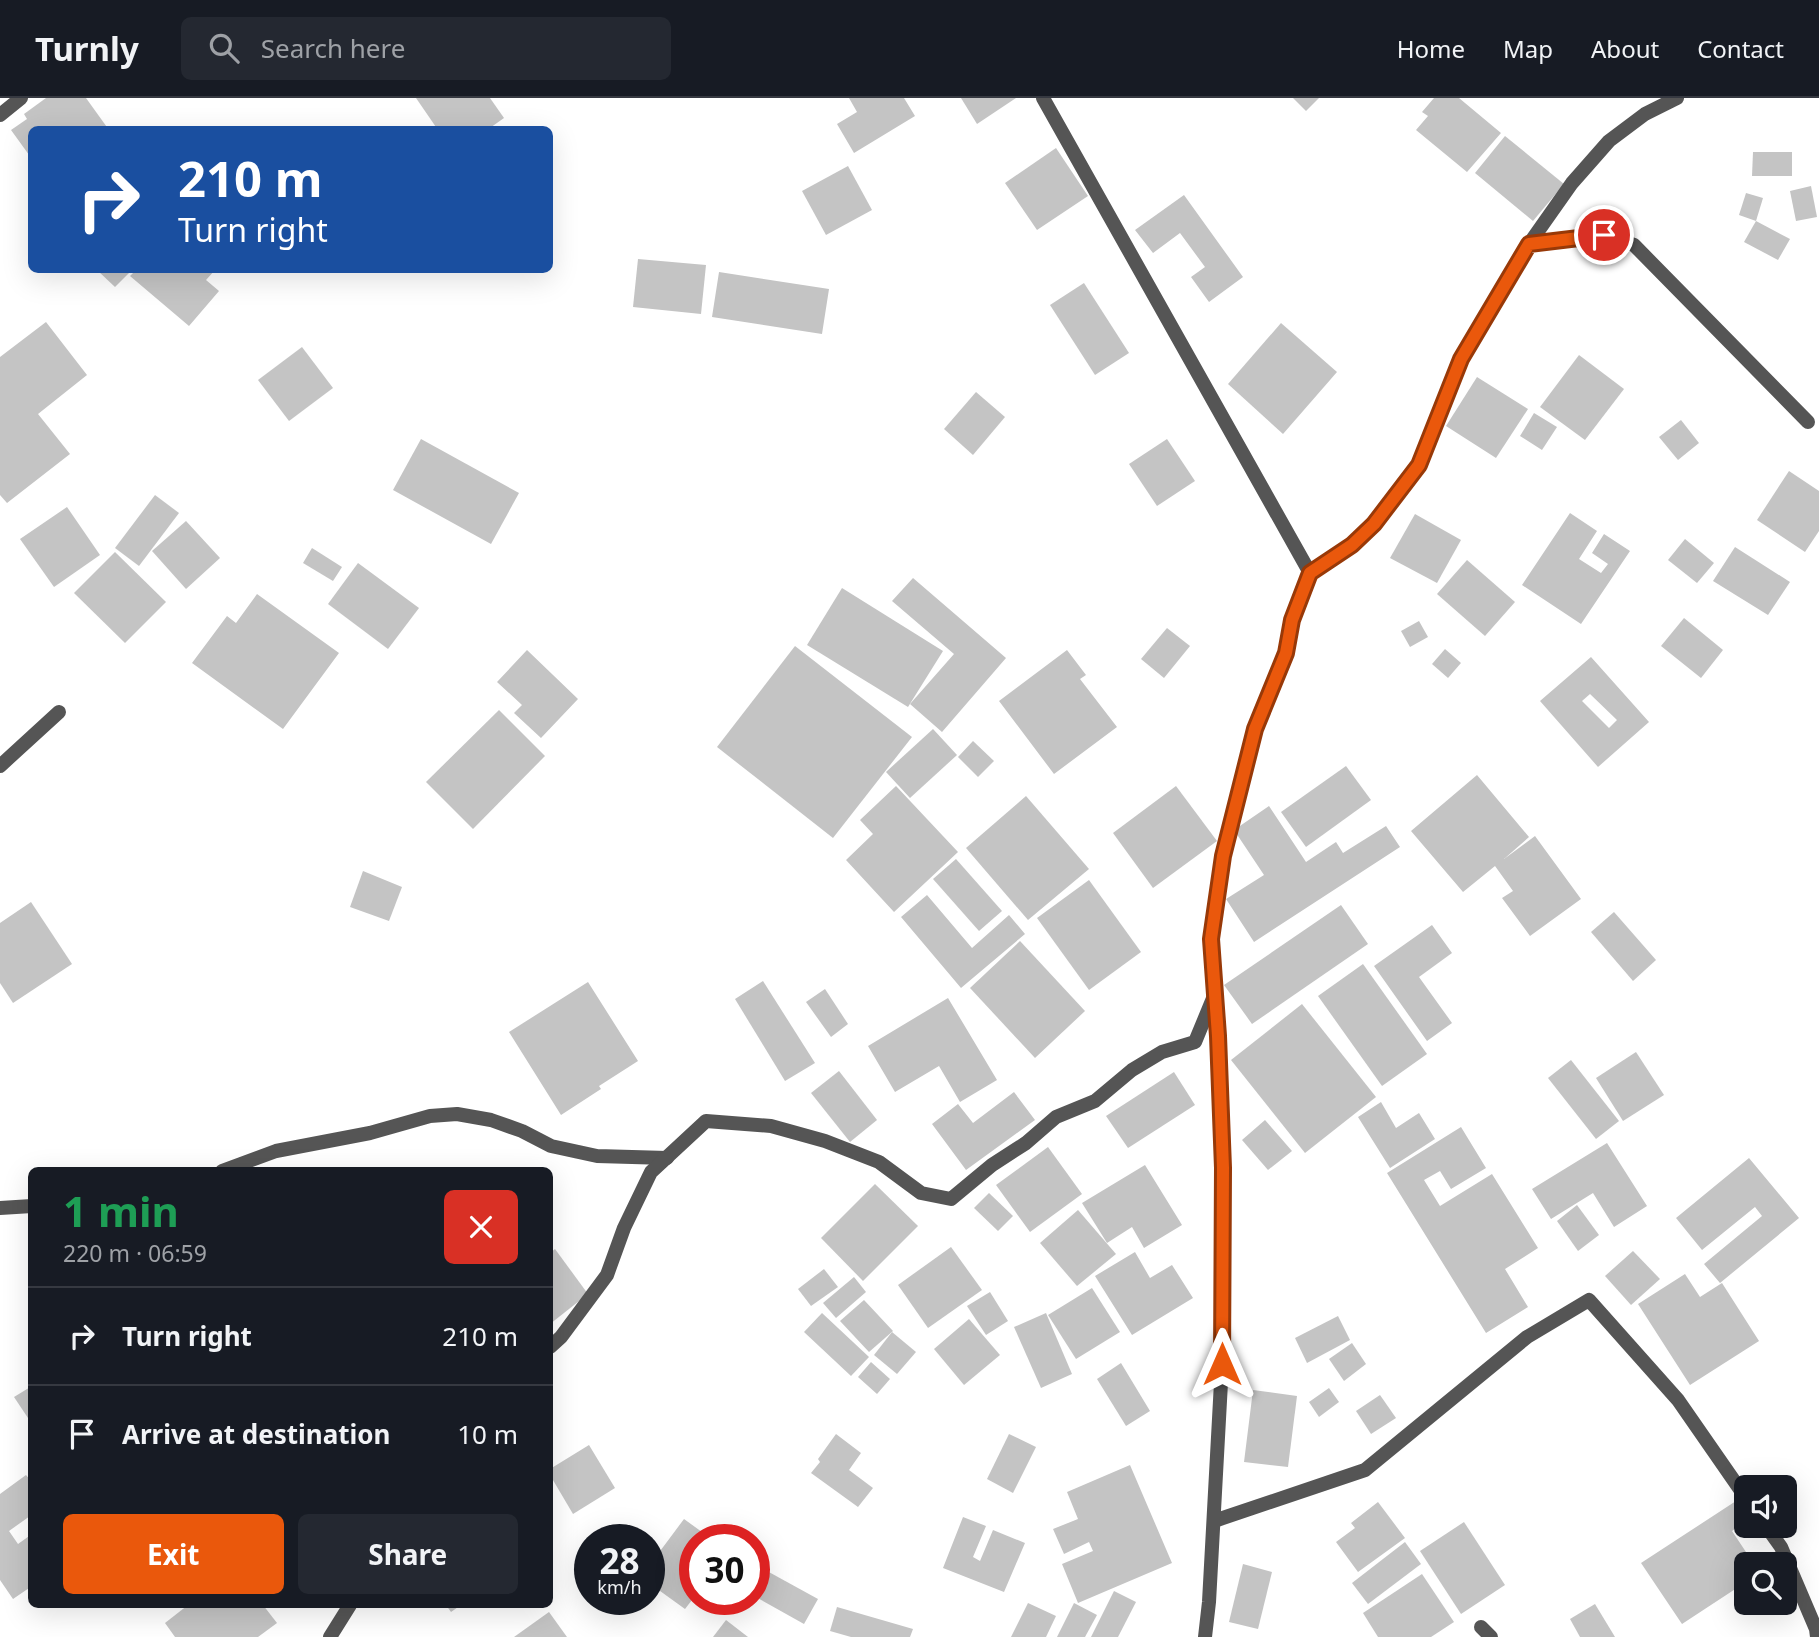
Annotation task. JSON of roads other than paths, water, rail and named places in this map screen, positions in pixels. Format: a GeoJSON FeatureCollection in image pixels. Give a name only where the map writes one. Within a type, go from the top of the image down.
{"type":"FeatureCollection","features":[{"type":"Feature","properties":{"kind":"street"},"geometry":{"type":"LineString","coordinates":[[0,115],[21,98]]}},
{"type":"Feature","properties":{"kind":"street"},"geometry":{"type":"LineString","coordinates":[[1043,98],[1310,573]]}},
{"type":"Feature","properties":{"kind":"street"},"geometry":{"type":"LineString","coordinates":[[1205,1637],[1222,1364],[1223,1294],[1223,1168],[1216,991],[1211,939],[1223,856],[1255,729],[1286,653],[1292,620],[1310,573],[1352,545],[1374,524],[1419,465],[1461,359],[1529,244],[1572,183],[1609,141],[1645,114],[1677,98]]}},
{"type":"Feature","properties":{"kind":"street"},"geometry":{"type":"LineString","coordinates":[[1529,244],[1604,235],[1634,245],[1808,422]]}},
{"type":"Feature","properties":{"kind":"street"},"geometry":{"type":"LineString","coordinates":[[0,766],[59,712]]}},
{"type":"Feature","properties":{"kind":"street"},"geometry":{"type":"LineString","coordinates":[[553,1344],[607,1275],[624,1228],[651,1172],[706,1121],[771,1126],[825,1141],[879,1162],[921,1193],[951,1199],[992,1164],[1026,1143],[1056,1117],[1095,1101],[1132,1070],[1162,1052],[1195,1042],[1216,991]]}},
{"type":"Feature","properties":{"kind":"street"},"geometry":{"type":"LineString","coordinates":[[233,1167],[276,1151],[370,1133],[430,1115],[457,1114],[491,1120],[522,1131],[551,1146],[597,1156],[667,1158]]}},
{"type":"Feature","properties":{"kind":"street"},"geometry":{"type":"LineString","coordinates":[[0,1208],[28,1206]]}},
{"type":"Feature","properties":{"kind":"street"},"geometry":{"type":"LineString","coordinates":[[1213,1521],[1365,1470],[1527,1337],[1589,1300],[1678,1400],[1734,1481]]}},
{"type":"Feature","properties":{"kind":"street"},"geometry":{"type":"LineString","coordinates":[[1775,1538],[1781,1547],[1816,1629],[1816,1637]]}},
{"type":"Feature","properties":{"kind":"street"},"geometry":{"type":"LineString","coordinates":[[330,1637],[348,1608]]}}]}
